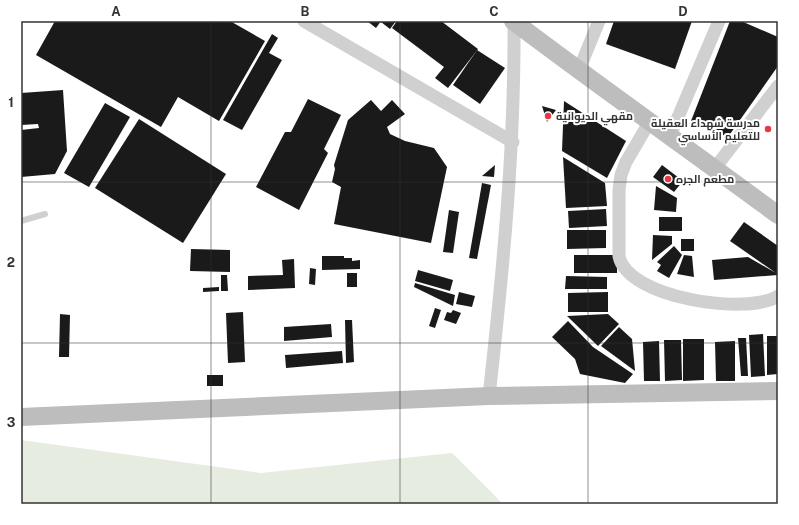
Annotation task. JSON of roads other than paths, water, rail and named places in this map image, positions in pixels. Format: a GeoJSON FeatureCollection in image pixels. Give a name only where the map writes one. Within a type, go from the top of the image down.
{"type":"FeatureCollection","features":[{"type":"Feature","properties":{"kind":"main road"},"geometry":{"type":"LineString","coordinates":[[513,21],[578,72],[650,120],[778,215]]}},
{"type":"Feature","properties":{"kind":"main road"},"geometry":{"type":"LineString","coordinates":[[21,417],[489,396],[778,391]]}},
{"type":"Feature","properties":{"kind":"street"},"geometry":{"type":"LineString","coordinates":[[304,21],[513,142]]}},
{"type":"Feature","properties":{"kind":"street"},"geometry":{"type":"LineString","coordinates":[[489,396],[506,237],[513,142],[513,21]]}},
{"type":"Feature","properties":{"kind":"street"},"geometry":{"type":"LineString","coordinates":[[578,72],[599,21]]}},
{"type":"Feature","properties":{"kind":"street"},"geometry":{"type":"LineString","coordinates":[[670,136],[719,21]]}},
{"type":"Feature","properties":{"kind":"street"},"geometry":{"type":"LineString","coordinates":[[715,168],[778,86]]}},
{"type":"Feature","properties":{"kind":"street"},"geometry":{"type":"LineString","coordinates":[[650,120],[626,162],[620,182],[619,256],[624,267],[636,279],[645,284],[672,294],[695,300],[726,304],[762,303],[778,296]]}},
{"type":"Feature","properties":{"kind":"lane"},"geometry":{"type":"LineString","coordinates":[[21,222],[44,214]]}},
{"type":"Feature","properties":{"kind":"place","name":"مقهي الديوانية"},"geometry":{"type":"Point","coordinates":[548,116]}},
{"type":"Feature","properties":{"kind":"place","name":"مدرسة شهداء العقيلة للتعليم الأساسي"},"geometry":{"type":"Point","coordinates":[768,129]}},
{"type":"Feature","properties":{"kind":"place","name":"مطعم الجره"},"geometry":{"type":"Point","coordinates":[668,179]}}]}
